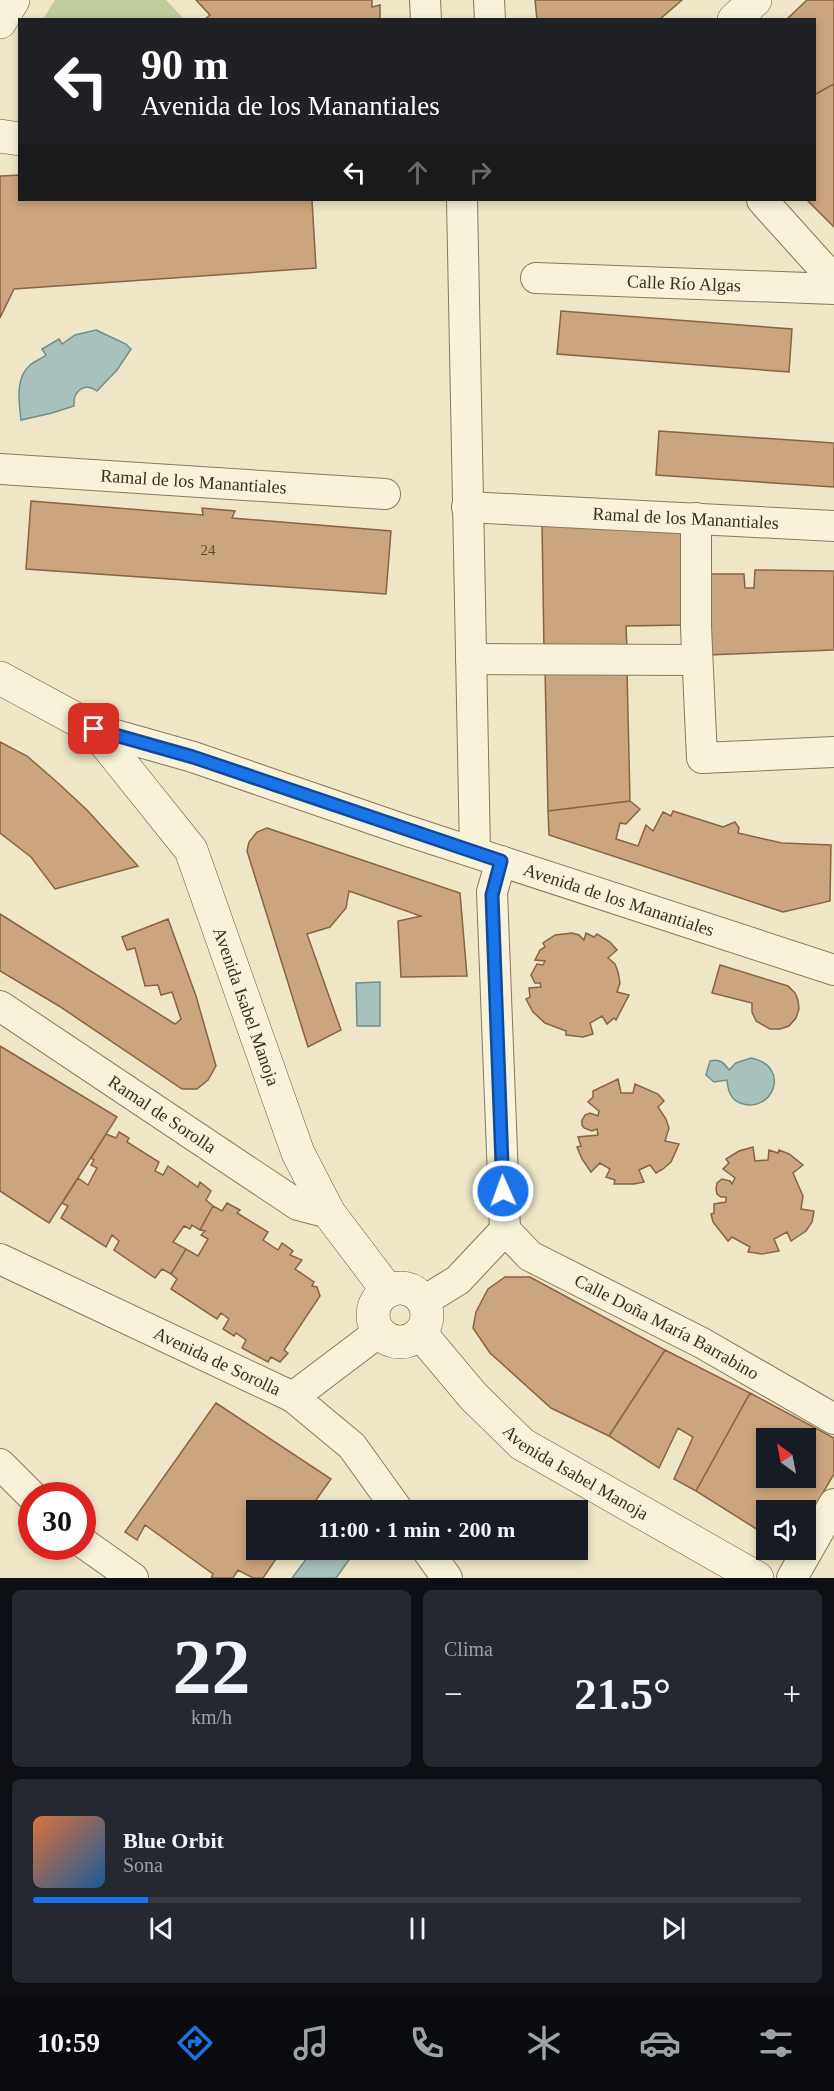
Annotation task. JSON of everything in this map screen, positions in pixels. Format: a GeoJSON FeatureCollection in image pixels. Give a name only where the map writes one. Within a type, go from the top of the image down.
{"type":"FeatureCollection","features":[{"type":"Feature","properties":{"kind":"main road"},"geometry":{"type":"LineString","coordinates":[[0,22],[13,0]]}},
{"type":"Feature","properties":{"kind":"main road"},"geometry":{"type":"LineString","coordinates":[[736,18],[754,0]]}},
{"type":"Feature","properties":{"kind":"main road"},"geometry":{"type":"LineString","coordinates":[[0,136],[18,139]]}},
{"type":"Feature","properties":{"kind":"main road","name":"Avenida de los Manantiales"},"geometry":{"type":"LineString","coordinates":[[0,678],[94,729]]}},
{"type":"Feature","properties":{"kind":"main road","name":"Avenida Isabel Manoja"},"geometry":{"type":"LineString","coordinates":[[94,729],[191,850],[298,1153],[329,1213],[388,1291]]}},
{"type":"Feature","properties":{"kind":"main road"},"geometry":{"type":"LineString","coordinates":[[398,1288],[408,1289],[424,1301],[428,1318],[421,1334],[399,1343],[388,1340],[379,1332],[374,1321],[374,1310],[379,1299],[388,1291],[398,1288]]}},
{"type":"Feature","properties":{"kind":"main road","name":"Avenida Isabel Manoja"},"geometry":{"type":"LineString","coordinates":[[421,1334],[473,1396],[522,1444],[757,1578]]}},
{"type":"Feature","properties":{"kind":"street"},"geometry":{"type":"LineString","coordinates":[[425,0],[426,18]]}},
{"type":"Feature","properties":{"kind":"street"},"geometry":{"type":"LineString","coordinates":[[489,0],[490,18]]}},
{"type":"Feature","properties":{"kind":"street"},"geometry":{"type":"LineString","coordinates":[[424,1301],[458,1280],[505,1230],[492,895],[471,659],[462,201]]}},
{"type":"Feature","properties":{"kind":"street"},"geometry":{"type":"LineString","coordinates":[[763,201],[834,280]]}},
{"type":"Feature","properties":{"kind":"street","name":"Calle Río Algas"},"geometry":{"type":"LineString","coordinates":[[536,278],[834,289]]}},
{"type":"Feature","properties":{"kind":"street","name":"Ramal de los Manantiales"},"geometry":{"type":"LineString","coordinates":[[0,470],[385,494]]}},
{"type":"Feature","properties":{"kind":"street","name":"Ramal de los Manantiales"},"geometry":{"type":"LineString","coordinates":[[467,507],[834,526]]}},
{"type":"Feature","properties":{"kind":"street"},"geometry":{"type":"LineString","coordinates":[[696,518],[697,660],[702,758],[834,752]]}},
{"type":"Feature","properties":{"kind":"street"},"geometry":{"type":"LineString","coordinates":[[471,659],[697,660]]}},
{"type":"Feature","properties":{"kind":"street","name":"Avenida de los Manantiales"},"geometry":{"type":"LineString","coordinates":[[94,729],[193,757],[834,970]]}},
{"type":"Feature","properties":{"kind":"street","name":"Ramal de Sorolla"},"geometry":{"type":"LineString","coordinates":[[0,1006],[298,1205],[329,1213]]}},
{"type":"Feature","properties":{"kind":"street","name":"Calle Doña María Barrabino"},"geometry":{"type":"LineString","coordinates":[[505,1230],[530,1256],[702,1343],[834,1419]]}},
{"type":"Feature","properties":{"kind":"street","name":"Avenida de Sorolla"},"geometry":{"type":"LineString","coordinates":[[0,1259],[293,1397],[352,1446],[391,1500]]}},
{"type":"Feature","properties":{"kind":"street"},"geometry":{"type":"LineString","coordinates":[[293,1397],[379,1332]]}},
{"type":"Feature","properties":{"kind":"street"},"geometry":{"type":"LineString","coordinates":[[0,1464],[18,1482]]}},
{"type":"Feature","properties":{"kind":"street"},"geometry":{"type":"LineString","coordinates":[[792,1578],[834,1504]]}},
{"type":"Feature","properties":{"kind":"street"},"geometry":{"type":"LineString","coordinates":[[96,1552],[133,1578]]}},
{"type":"Feature","properties":{"kind":"street"},"geometry":{"type":"LineString","coordinates":[[434,1560],[447,1578]]}},
{"type":"Feature","properties":{"kind":"green space"},"geometry":{"type":"Polygon","coordinates":[[[55,0],[166,0],[183,18],[44,18],[55,0]]]}},
{"type":"Feature","properties":{"kind":"water"},"geometry":{"type":"Polygon","coordinates":[[[96,330],[126,344],[131,349],[117,370],[97,391],[88,387],[77,392],[74,406],[21,420],[20,383],[25,370],[46,355],[42,349],[59,339],[62,344],[75,335],[96,330]]]}},
{"type":"Feature","properties":{"kind":"water"},"geometry":{"type":"Polygon","coordinates":[[[380,982],[380,1026],[357,1026],[356,983],[380,982]]]}},
{"type":"Feature","properties":{"kind":"water"},"geometry":{"type":"Polygon","coordinates":[[[751,1058],[764,1063],[771,1070],[774,1079],[769,1096],[761,1102],[752,1105],[740,1103],[730,1094],[727,1080],[714,1082],[706,1075],[710,1061],[721,1062],[729,1070],[736,1063],[751,1058]]]}},
{"type":"Feature","properties":{"kind":"water"},"geometry":{"type":"Polygon","coordinates":[[[306,1560],[349,1560],[336,1578],[292,1578],[306,1560]]]}},
{"type":"Feature","properties":{"kind":"building"},"geometry":{"type":"Polygon","coordinates":[[[196,0],[372,0],[372,7],[380,5],[380,18],[206,18],[210,15],[196,0]]]}},
{"type":"Feature","properties":{"kind":"building"},"geometry":{"type":"Polygon","coordinates":[[[535,0],[682,0],[661,18],[537,18],[535,0]]]}},
{"type":"Feature","properties":{"kind":"building"},"geometry":{"type":"Polygon","coordinates":[[[807,0],[834,0],[834,84],[816,94],[816,18],[788,18],[807,0]]]}},
{"type":"Feature","properties":{"kind":"building"},"geometry":{"type":"Polygon","coordinates":[[[834,84],[834,227],[808,201],[816,201],[816,94],[834,84]]]}},
{"type":"Feature","properties":{"kind":"building"},"geometry":{"type":"Polygon","coordinates":[[[18,175],[18,201],[312,201],[316,268],[14,289],[0,318],[0,176],[18,175]]]}},
{"type":"Feature","properties":{"kind":"building"},"geometry":{"type":"Polygon","coordinates":[[[561,311],[792,329],[789,372],[557,354],[561,311]]]}},
{"type":"Feature","properties":{"kind":"building"},"geometry":{"type":"Polygon","coordinates":[[[659,431],[834,443],[834,487],[656,475],[659,431]]]}},
{"type":"Feature","properties":{"kind":"building"},"geometry":{"type":"Polygon","coordinates":[[[31,501],[203,515],[202,508],[235,511],[232,518],[391,531],[386,594],[26,569],[31,501]]]}},
{"type":"Feature","properties":{"kind":"building"},"geometry":{"type":"Polygon","coordinates":[[[542,523],[683,533],[685,625],[626,626],[627,649],[544,651],[542,523]]]}},
{"type":"Feature","properties":{"kind":"building"},"geometry":{"type":"Polygon","coordinates":[[[755,570],[834,571],[834,650],[708,655],[705,574],[744,574],[745,588],[754,588],[755,570]]]}},
{"type":"Feature","properties":{"kind":"building"},"geometry":{"type":"Polygon","coordinates":[[[545,669],[627,669],[630,801],[548,811],[545,669]]]}},
{"type":"Feature","properties":{"kind":"building"},"geometry":{"type":"Polygon","coordinates":[[[0,742],[27,756],[58,783],[87,810],[138,866],[55,889],[31,857],[0,833],[0,742]]]}},
{"type":"Feature","properties":{"kind":"building"},"geometry":{"type":"Polygon","coordinates":[[[630,801],[640,809],[626,824],[620,823],[616,839],[638,846],[646,825],[653,831],[663,812],[671,816],[673,811],[723,827],[735,822],[739,828],[738,833],[782,843],[831,845],[830,901],[783,912],[549,835],[548,811],[630,801]]]}},
{"type":"Feature","properties":{"kind":"building"},"geometry":{"type":"Polygon","coordinates":[[[267,828],[460,893],[467,976],[401,977],[398,921],[421,916],[349,891],[346,908],[330,927],[307,934],[341,1030],[308,1047],[247,851],[249,842],[257,832],[267,828]]]}},
{"type":"Feature","properties":{"kind":"building"},"geometry":{"type":"Polygon","coordinates":[[[0,914],[175,1024],[181,1019],[172,992],[161,995],[158,985],[145,986],[135,948],[127,950],[122,937],[168,919],[196,996],[216,1066],[208,1080],[197,1089],[182,1089],[59,1006],[0,971],[0,914]]]}},
{"type":"Feature","properties":{"kind":"building"},"geometry":{"type":"Polygon","coordinates":[[[572,933],[584,940],[586,933],[594,937],[597,934],[610,942],[617,950],[608,958],[615,964],[618,972],[620,983],[617,992],[629,995],[616,1020],[614,1018],[607,1024],[602,1016],[590,1023],[593,1034],[583,1037],[566,1035],[566,1031],[545,1023],[533,1012],[526,999],[530,997],[529,988],[541,987],[540,983],[535,983],[531,975],[537,964],[543,965],[545,961],[535,960],[540,950],[545,947],[543,943],[555,935],[572,933]]]}},
{"type":"Feature","properties":{"kind":"building"},"geometry":{"type":"Polygon","coordinates":[[[720,965],[788,986],[798,1000],[799,1009],[796,1018],[789,1026],[770,1029],[756,1021],[752,1012],[752,1003],[712,993],[720,965]]]}},
{"type":"Feature","properties":{"kind":"building"},"geometry":{"type":"Polygon","coordinates":[[[0,1046],[117,1117],[49,1223],[0,1191],[0,1046]]]}},
{"type":"Feature","properties":{"kind":"building"},"geometry":{"type":"Polygon","coordinates":[[[618,1079],[621,1093],[633,1093],[635,1084],[658,1094],[664,1101],[658,1107],[669,1128],[665,1141],[679,1144],[671,1162],[663,1169],[656,1173],[650,1165],[639,1170],[644,1182],[614,1184],[615,1180],[606,1177],[610,1169],[600,1163],[591,1172],[577,1147],[581,1146],[578,1137],[598,1135],[597,1129],[592,1131],[582,1125],[585,1115],[590,1113],[598,1116],[599,1111],[588,1102],[593,1097],[593,1091],[618,1079]]]}},
{"type":"Feature","properties":{"kind":"building"},"geometry":{"type":"Polygon","coordinates":[[[119,1132],[129,1138],[127,1142],[159,1162],[155,1171],[163,1175],[168,1166],[198,1187],[200,1182],[211,1191],[206,1200],[213,1206],[200,1230],[192,1225],[190,1229],[184,1226],[173,1242],[186,1249],[171,1274],[162,1269],[155,1278],[114,1250],[119,1241],[112,1235],[106,1247],[61,1218],[68,1206],[62,1203],[78,1178],[88,1185],[97,1168],[91,1165],[94,1160],[91,1158],[106,1134],[116,1138],[119,1132]]]}},
{"type":"Feature","properties":{"kind":"building"},"geometry":{"type":"Polygon","coordinates":[[[753,1147],[755,1161],[768,1160],[769,1150],[778,1153],[779,1150],[789,1154],[803,1165],[793,1173],[803,1196],[801,1209],[814,1211],[812,1222],[806,1231],[791,1241],[787,1232],[774,1239],[779,1251],[762,1254],[748,1252],[750,1247],[732,1237],[728,1241],[713,1222],[711,1214],[714,1213],[714,1204],[726,1202],[726,1197],[717,1194],[717,1183],[722,1179],[732,1184],[735,1178],[723,1169],[729,1163],[726,1159],[739,1151],[753,1147]]]}},
{"type":"Feature","properties":{"kind":"building"},"geometry":{"type":"Polygon","coordinates":[[[227,1203],[240,1210],[237,1213],[268,1232],[263,1240],[278,1250],[282,1243],[293,1251],[290,1255],[302,1260],[295,1269],[314,1282],[312,1286],[317,1287],[320,1296],[284,1350],[288,1353],[280,1362],[271,1357],[268,1362],[242,1348],[246,1340],[236,1333],[234,1336],[223,1329],[229,1319],[221,1313],[217,1319],[171,1289],[177,1279],[171,1274],[186,1249],[198,1256],[208,1239],[201,1235],[205,1231],[200,1230],[213,1206],[222,1211],[227,1203]]]}},
{"type":"Feature","properties":{"kind":"building"},"geometry":{"type":"Polygon","coordinates":[[[505,1277],[530,1277],[665,1350],[609,1436],[551,1408],[490,1353],[473,1328],[476,1312],[488,1289],[505,1277]]]}},
{"type":"Feature","properties":{"kind":"building"},"geometry":{"type":"Polygon","coordinates":[[[665,1350],[750,1393],[696,1491],[674,1479],[693,1437],[678,1428],[659,1468],[609,1436],[665,1350]]]}},
{"type":"Feature","properties":{"kind":"building"},"geometry":{"type":"Polygon","coordinates":[[[750,1393],[815,1428],[756,1428],[756,1488],[816,1488],[816,1428],[834,1438],[834,1474],[816,1505],[816,1500],[756,1500],[756,1529],[696,1491],[750,1393]]]}},
{"type":"Feature","properties":{"kind":"building"},"geometry":{"type":"Polygon","coordinates":[[[216,1403],[331,1479],[316,1500],[246,1500],[246,1560],[275,1560],[263,1578],[253,1578],[238,1570],[233,1578],[211,1578],[213,1574],[145,1525],[137,1540],[125,1532],[216,1403]]]}},
{"type":"Feature","properties":{"kind":"route"},"geometry":{"type":"LineString","coordinates":[[94,729],[193,757],[501,861],[492,895],[503,1191]]}}]}
